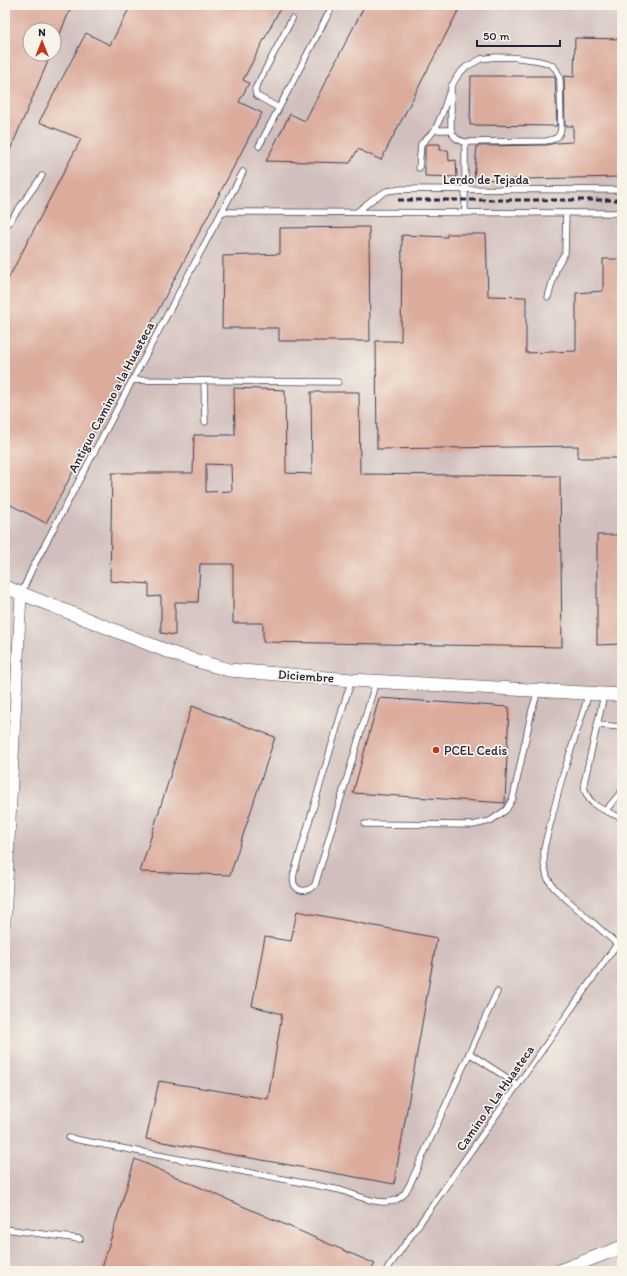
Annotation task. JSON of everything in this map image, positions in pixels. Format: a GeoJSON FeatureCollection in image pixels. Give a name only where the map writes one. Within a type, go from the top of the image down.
{"type":"FeatureCollection","features":[{"type":"Feature","properties":{"kind":"street","name":"Diciembre"},"geometry":{"type":"LineString","coordinates":[[5,586],[21,594],[176,655],[229,670],[352,680],[622,695]]}},
{"type":"Feature","properties":{"kind":"street"},"geometry":{"type":"LineString","coordinates":[[5,922],[21,594]]}},
{"type":"Feature","properties":{"kind":"street"},"geometry":{"type":"LineString","coordinates":[[559,1271],[622,1247]]}},
{"type":"Feature","properties":{"kind":"lane"},"geometry":{"type":"LineString","coordinates":[[259,146],[333,5]]}},
{"type":"Feature","properties":{"kind":"lane"},"geometry":{"type":"LineString","coordinates":[[279,108],[256,95],[255,89],[292,19]]}},
{"type":"Feature","properties":{"kind":"lane"},"geometry":{"type":"LineString","coordinates":[[418,168],[421,144],[435,130],[451,87],[458,75],[466,67],[481,59],[510,57],[552,64],[558,72],[560,80],[561,128],[558,138],[546,141],[464,142],[457,140],[453,136],[451,130],[451,87]]}},
{"type":"Feature","properties":{"kind":"lane"},"geometry":{"type":"LineString","coordinates":[[435,130],[451,130]]}},
{"type":"Feature","properties":{"kind":"lane"},"geometry":{"type":"LineString","coordinates":[[464,142],[465,213]]}},
{"type":"Feature","properties":{"kind":"lane","name":"Antiguo Camino a la Huasteca"},"geometry":{"type":"LineString","coordinates":[[21,594],[32,569],[243,172]]}},
{"type":"Feature","properties":{"kind":"lane"},"geometry":{"type":"LineString","coordinates":[[5,228],[42,176]]}},
{"type":"Feature","properties":{"kind":"lane","name":"Lerdo de Tejada"},"geometry":{"type":"LineString","coordinates":[[357,212],[373,199],[387,191],[402,189],[622,190]]}},
{"type":"Feature","properties":{"kind":"lane"},"geometry":{"type":"LineString","coordinates":[[222,212],[622,213]]}},
{"type":"Feature","properties":{"kind":"lane"},"geometry":{"type":"LineString","coordinates":[[548,297],[557,266],[564,254],[566,213]]}},
{"type":"Feature","properties":{"kind":"lane"},"geometry":{"type":"LineString","coordinates":[[133,380],[338,382]]}},
{"type":"Feature","properties":{"kind":"lane"},"geometry":{"type":"LineString","coordinates":[[204,381],[205,422]]}},
{"type":"Feature","properties":{"kind":"lane"},"geometry":{"type":"LineString","coordinates":[[352,680],[294,873],[293,879],[295,888],[299,890],[311,889],[315,885],[376,681]]}},
{"type":"Feature","properties":{"kind":"lane"},"geometry":{"type":"LineString","coordinates":[[365,824],[474,825],[490,821],[506,810],[513,798],[532,710],[538,691]]}},
{"type":"Feature","properties":{"kind":"lane"},"geometry":{"type":"LineString","coordinates":[[589,693],[562,778],[544,848],[544,864],[547,877],[554,888],[617,944]]}},
{"type":"Feature","properties":{"kind":"lane"},"geometry":{"type":"LineString","coordinates":[[604,694],[584,783],[584,790],[588,799],[595,805],[622,818]]}},
{"type":"Feature","properties":{"kind":"lane"},"geometry":{"type":"LineString","coordinates":[[598,725],[622,727]]}},
{"type":"Feature","properties":{"kind":"lane"},"geometry":{"type":"LineString","coordinates":[[606,810],[622,791]]}},
{"type":"Feature","properties":{"kind":"lane","name":"Camino A La Huasteca"},"geometry":{"type":"LineString","coordinates":[[386,1271],[622,937]]}},
{"type":"Feature","properties":{"kind":"lane"},"geometry":{"type":"LineString","coordinates":[[69,1138],[340,1190],[374,1201],[386,1202],[396,1200],[403,1195],[410,1184],[497,992]]}},
{"type":"Feature","properties":{"kind":"lane"},"geometry":{"type":"LineString","coordinates":[[469,1053],[518,1085]]}},
{"type":"Feature","properties":{"kind":"lane"},"geometry":{"type":"LineString","coordinates":[[5,1229],[80,1239]]}},
{"type":"Feature","properties":{"kind":"shaded area"},"geometry":{"type":"Polygon","coordinates":[[[5,5],[622,5],[622,1271],[5,1271],[5,5]]]}},
{"type":"Feature","properties":{"kind":"building"},"geometry":{"type":"Polygon","coordinates":[[[5,5],[72,5],[62,29],[62,22],[22,22],[22,62],[48,62],[5,162],[5,5]]]}},
{"type":"Feature","properties":{"kind":"building"},"geometry":{"type":"Polygon","coordinates":[[[131,5],[282,5],[243,80],[249,83],[239,102],[262,113],[46,523],[5,502],[5,285],[81,139],[39,122],[86,33],[110,45],[131,5]]]}},
{"type":"Feature","properties":{"kind":"building"},"geometry":{"type":"Polygon","coordinates":[[[365,5],[461,5],[381,160],[358,149],[350,163],[266,161],[290,114],[305,121],[365,5]]]}},
{"type":"Feature","properties":{"kind":"building"},"geometry":{"type":"Polygon","coordinates":[[[575,38],[622,39],[622,177],[474,180],[477,146],[546,145],[573,142],[573,126],[565,126],[564,76],[574,77],[575,38]]]}},
{"type":"Feature","properties":{"kind":"building"},"geometry":{"type":"Polygon","coordinates":[[[471,76],[555,76],[557,126],[470,125],[471,76]]]}},
{"type":"Feature","properties":{"kind":"building"},"geometry":{"type":"Polygon","coordinates":[[[428,144],[440,144],[440,150],[448,150],[449,161],[456,160],[457,177],[425,176],[425,146],[428,144]]]}},
{"type":"Feature","properties":{"kind":"building"},"geometry":{"type":"Polygon","coordinates":[[[369,227],[370,341],[279,341],[279,328],[222,328],[223,256],[280,254],[280,228],[369,227]]]}},
{"type":"Feature","properties":{"kind":"building"},"geometry":{"type":"Polygon","coordinates":[[[447,234],[486,234],[488,296],[526,297],[526,353],[576,351],[576,293],[603,291],[603,259],[622,259],[622,458],[578,458],[578,446],[377,449],[376,341],[401,341],[402,235],[447,237],[447,234]]]}},
{"type":"Feature","properties":{"kind":"building"},"geometry":{"type":"Polygon","coordinates":[[[234,388],[285,390],[286,473],[312,474],[311,392],[359,392],[360,474],[560,476],[562,647],[263,642],[263,623],[233,623],[233,564],[200,564],[198,602],[175,602],[175,635],[161,633],[161,596],[149,597],[149,584],[110,581],[112,473],[193,473],[194,435],[235,435],[234,388]],[[206,464],[206,492],[232,491],[231,465],[206,464]]]}},
{"type":"Feature","properties":{"kind":"building"},"geometry":{"type":"Polygon","coordinates":[[[597,535],[622,535],[622,644],[597,645],[597,535]]]}},
{"type":"Feature","properties":{"kind":"building","name":"PCEL Cedis"},"geometry":{"type":"Polygon","coordinates":[[[379,698],[509,707],[505,803],[353,793],[379,698]]]}},
{"type":"Feature","properties":{"kind":"building"},"geometry":{"type":"Polygon","coordinates":[[[192,706],[275,737],[230,875],[140,872],[192,706]]]}},
{"type":"Feature","properties":{"kind":"building"},"geometry":{"type":"Polygon","coordinates":[[[297,911],[437,938],[394,1184],[146,1139],[159,1081],[268,1099],[282,1014],[252,1006],[265,937],[291,941],[297,911]]]}},
{"type":"Feature","properties":{"kind":"building"},"geometry":{"type":"Polygon","coordinates":[[[135,1159],[375,1264],[370,1271],[101,1271],[135,1159]]]}},
{"type":"Feature","properties":{"kind":"railway"},"geometry":{"type":"LineString","coordinates":[[398,200],[622,200]]}},
{"type":"Feature","properties":{"kind":"place","name":"PCEL Cedis"},"geometry":{"type":"Point","coordinates":[436,750]}}]}
